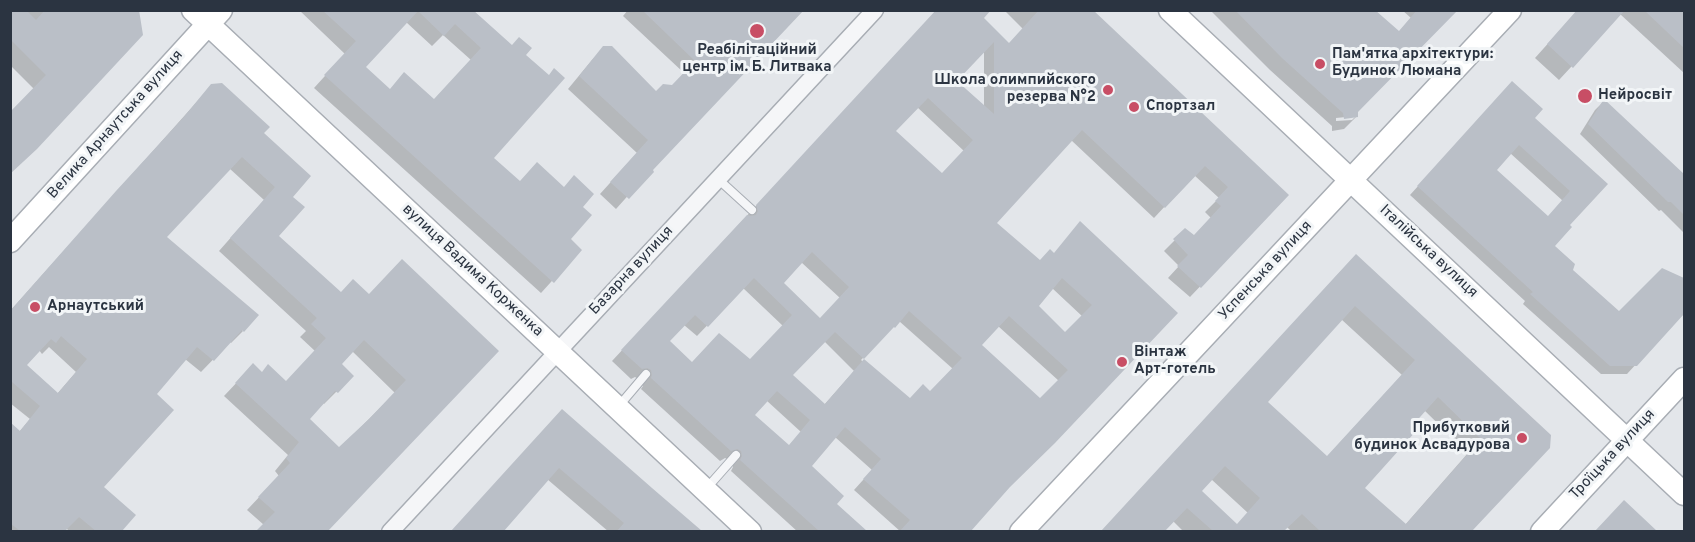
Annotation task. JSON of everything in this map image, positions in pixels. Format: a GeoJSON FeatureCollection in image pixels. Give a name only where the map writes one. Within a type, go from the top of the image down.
{"type":"FeatureCollection","features":[{"type":"Feature","properties":{"kind":"main road","name":"Італійська вулиця"},"geometry":{"type":"LineString","coordinates":[[1170,10],[1684,494]]}},
{"type":"Feature","properties":{"kind":"main road","name":"Успенська вулиця"},"geometry":{"type":"LineString","coordinates":[[1021,531],[1510,10]]}},
{"type":"Feature","properties":{"kind":"main road","name":"Велика Арнаутська вулиця"},"geometry":{"type":"LineString","coordinates":[[11,240],[207,15]]}},
{"type":"Feature","properties":{"kind":"main road","name":"вулиця Вадима Корженка"},"geometry":{"type":"LineString","coordinates":[[207,15],[557,351],[750,531]]}},
{"type":"Feature","properties":{"kind":"main road","name":"Троїцька вулиця"},"geometry":{"type":"LineString","coordinates":[[1542,531],[1684,379]]}},
{"type":"Feature","properties":{"kind":"street","name":"Базарна вулиця"},"geometry":{"type":"LineString","coordinates":[[390,531],[875,10]]}},
{"type":"Feature","properties":{"kind":"lane"},"geometry":{"type":"LineString","coordinates":[[718,179],[752,210]]}},
{"type":"Feature","properties":{"kind":"lane"},"geometry":{"type":"LineString","coordinates":[[617,407],[646,374]]}},
{"type":"Feature","properties":{"kind":"lane"},"geometry":{"type":"LineString","coordinates":[[705,489],[736,455]]}},
{"type":"Feature","properties":{"kind":"building"},"geometry":{"type":"Polygon","coordinates":[[[10,10],[26,10],[36,20],[45,10],[139,10],[143,35],[37,149],[10,174],[10,112],[46,75],[10,39],[10,10]]]}},
{"type":"Feature","properties":{"kind":"building"},"geometry":{"type":"Polygon","coordinates":[[[322,10],[473,10],[512,45],[519,37],[532,48],[526,55],[549,75],[554,68],[565,78],[494,158],[520,181],[537,162],[564,187],[574,175],[594,194],[583,207],[592,215],[571,239],[582,250],[554,283],[324,75],[356,41],[322,10]],[[418,11],[366,67],[390,89],[404,72],[434,99],[481,48],[455,24],[444,36],[418,11]]]}},
{"type":"Feature","properties":{"kind":"building"},"geometry":{"type":"Polygon","coordinates":[[[642,10],[804,10],[653,170],[654,172],[629,199],[610,182],[648,140],[579,76],[603,46],[612,46],[656,91],[663,84],[672,85],[695,61],[642,10]]]}},
{"type":"Feature","properties":{"kind":"building"},"geometry":{"type":"Polygon","coordinates":[[[936,10],[991,10],[984,18],[1009,43],[1039,10],[1093,10],[1289,195],[1201,288],[1177,266],[1188,255],[1173,239],[1185,228],[1194,235],[1221,206],[1215,201],[1228,187],[1205,166],[1165,208],[1082,130],[997,223],[1040,260],[1050,249],[1054,253],[1080,221],[1178,313],[1055,443],[1010,487],[971,531],[900,531],[910,520],[863,479],[881,459],[845,427],[812,466],[844,496],[837,504],[867,531],[819,531],[740,460],[741,451],[737,449],[731,451],[651,378],[651,370],[642,369],[621,350],[747,215],[756,215],[758,211],[756,205],[936,10]],[[994,42],[957,81],[994,114],[994,42]],[[928,98],[896,131],[942,173],[973,140],[928,98]],[[812,252],[784,283],[820,318],[849,287],[812,252]],[[754,278],[708,327],[695,315],[670,341],[692,362],[719,333],[750,359],[792,315],[754,278]],[[1062,278],[1039,306],[1065,332],[1092,305],[1062,278]],[[909,311],[864,359],[910,398],[923,384],[930,391],[962,358],[909,311]],[[1009,316],[982,345],[1040,398],[1068,370],[1009,316]],[[835,332],[793,375],[825,404],[864,359],[835,332]],[[777,391],[755,415],[789,445],[810,420],[777,391]]]}},
{"type":"Feature","properties":{"kind":"building","name":"Пам'ятка архітектури: Будинок Люмана"},"geometry":{"type":"Polygon","coordinates":[[[1235,10],[1375,10],[1399,31],[1417,10],[1458,10],[1358,112],[1358,117],[1344,119],[1343,113],[1282,58],[1235,10]]]}},
{"type":"Feature","properties":{"kind":"building"},"geometry":{"type":"Polygon","coordinates":[[[1577,10],[1625,10],[1573,68],[1547,44],[1577,10]]]}},
{"type":"Feature","properties":{"kind":"building"},"geometry":{"type":"Polygon","coordinates":[[[1644,10],[1684,10],[1684,48],[1644,10]]]}},
{"type":"Feature","properties":{"kind":"building"},"geometry":{"type":"Polygon","coordinates":[[[1512,81],[1543,109],[1535,118],[1608,184],[1570,225],[1572,227],[1555,246],[1575,264],[1573,270],[1619,311],[1662,268],[1684,278],[1684,314],[1637,366],[1610,366],[1530,294],[1533,292],[1417,186],[1512,81]],[[1519,145],[1497,170],[1548,216],[1570,191],[1519,145]]]}},
{"type":"Feature","properties":{"kind":"building"},"geometry":{"type":"Polygon","coordinates":[[[222,83],[270,127],[264,133],[311,176],[293,197],[305,207],[279,236],[341,292],[353,279],[369,294],[402,259],[499,351],[328,531],[256,531],[275,512],[258,497],[290,463],[286,458],[299,442],[235,383],[253,363],[262,372],[268,364],[286,381],[326,338],[311,324],[317,318],[230,238],[275,187],[242,157],[167,237],[259,315],[214,361],[197,347],[157,394],[174,410],[104,487],[136,515],[122,531],[96,531],[79,517],[65,531],[20,531],[10,523],[10,422],[20,431],[40,406],[12,382],[10,384],[10,311],[211,84],[222,83]],[[61,336],[56,343],[51,339],[27,365],[58,393],[87,359],[61,336]],[[364,340],[342,364],[354,376],[338,393],[335,391],[310,419],[339,447],[406,380],[364,340]]]}},
{"type":"Feature","properties":{"kind":"building"},"geometry":{"type":"Polygon","coordinates":[[[1604,99],[1684,174],[1684,215],[1588,124],[1604,99]]]}},
{"type":"Feature","properties":{"kind":"building"},"geometry":{"type":"Polygon","coordinates":[[[1356,254],[1551,435],[1550,448],[1472,531],[1320,531],[1302,514],[1284,531],[1213,531],[1187,508],[1165,531],[1101,531],[1356,254]],[[1355,306],[1268,402],[1327,456],[1415,360],[1355,306]],[[1438,397],[1412,426],[1417,430],[1365,488],[1406,524],[1481,439],[1438,397]],[[1225,466],[1202,491],[1237,524],[1260,498],[1225,466]]]}},
{"type":"Feature","properties":{"kind":"building"},"geometry":{"type":"Polygon","coordinates":[[[562,409],[702,531],[617,531],[624,523],[559,468],[504,531],[451,531],[562,409]]]}},
{"type":"Feature","properties":{"kind":"building"},"geometry":{"type":"Polygon","coordinates":[[[1624,500],[1657,531],[1595,531],[1624,500]]]}},
{"type":"Feature","properties":{"kind":"place","name":"Реабілітаційний центр ім. Б. Литвака"},"geometry":{"type":"Point","coordinates":[757,31]}},
{"type":"Feature","properties":{"kind":"place","name":"Пам'ятка архітектури: Будинок Люмана"},"geometry":{"type":"Point","coordinates":[1320,64]}},
{"type":"Feature","properties":{"kind":"place","name":"Школа олимпийского резерва N°2"},"geometry":{"type":"Point","coordinates":[1108,90]}},
{"type":"Feature","properties":{"kind":"place","name":"Нейросвіт"},"geometry":{"type":"Point","coordinates":[1585,96]}},
{"type":"Feature","properties":{"kind":"place","name":"Спортзал"},"geometry":{"type":"Point","coordinates":[1134,107]}},
{"type":"Feature","properties":{"kind":"place","name":"Арнаутський"},"geometry":{"type":"Point","coordinates":[35,307]}},
{"type":"Feature","properties":{"kind":"place","name":"Вінтаж Арт-готель"},"geometry":{"type":"Point","coordinates":[1122,362]}},
{"type":"Feature","properties":{"kind":"place","name":"Прибутковий будинок Асвадурова"},"geometry":{"type":"Point","coordinates":[1522,438]}}]}
